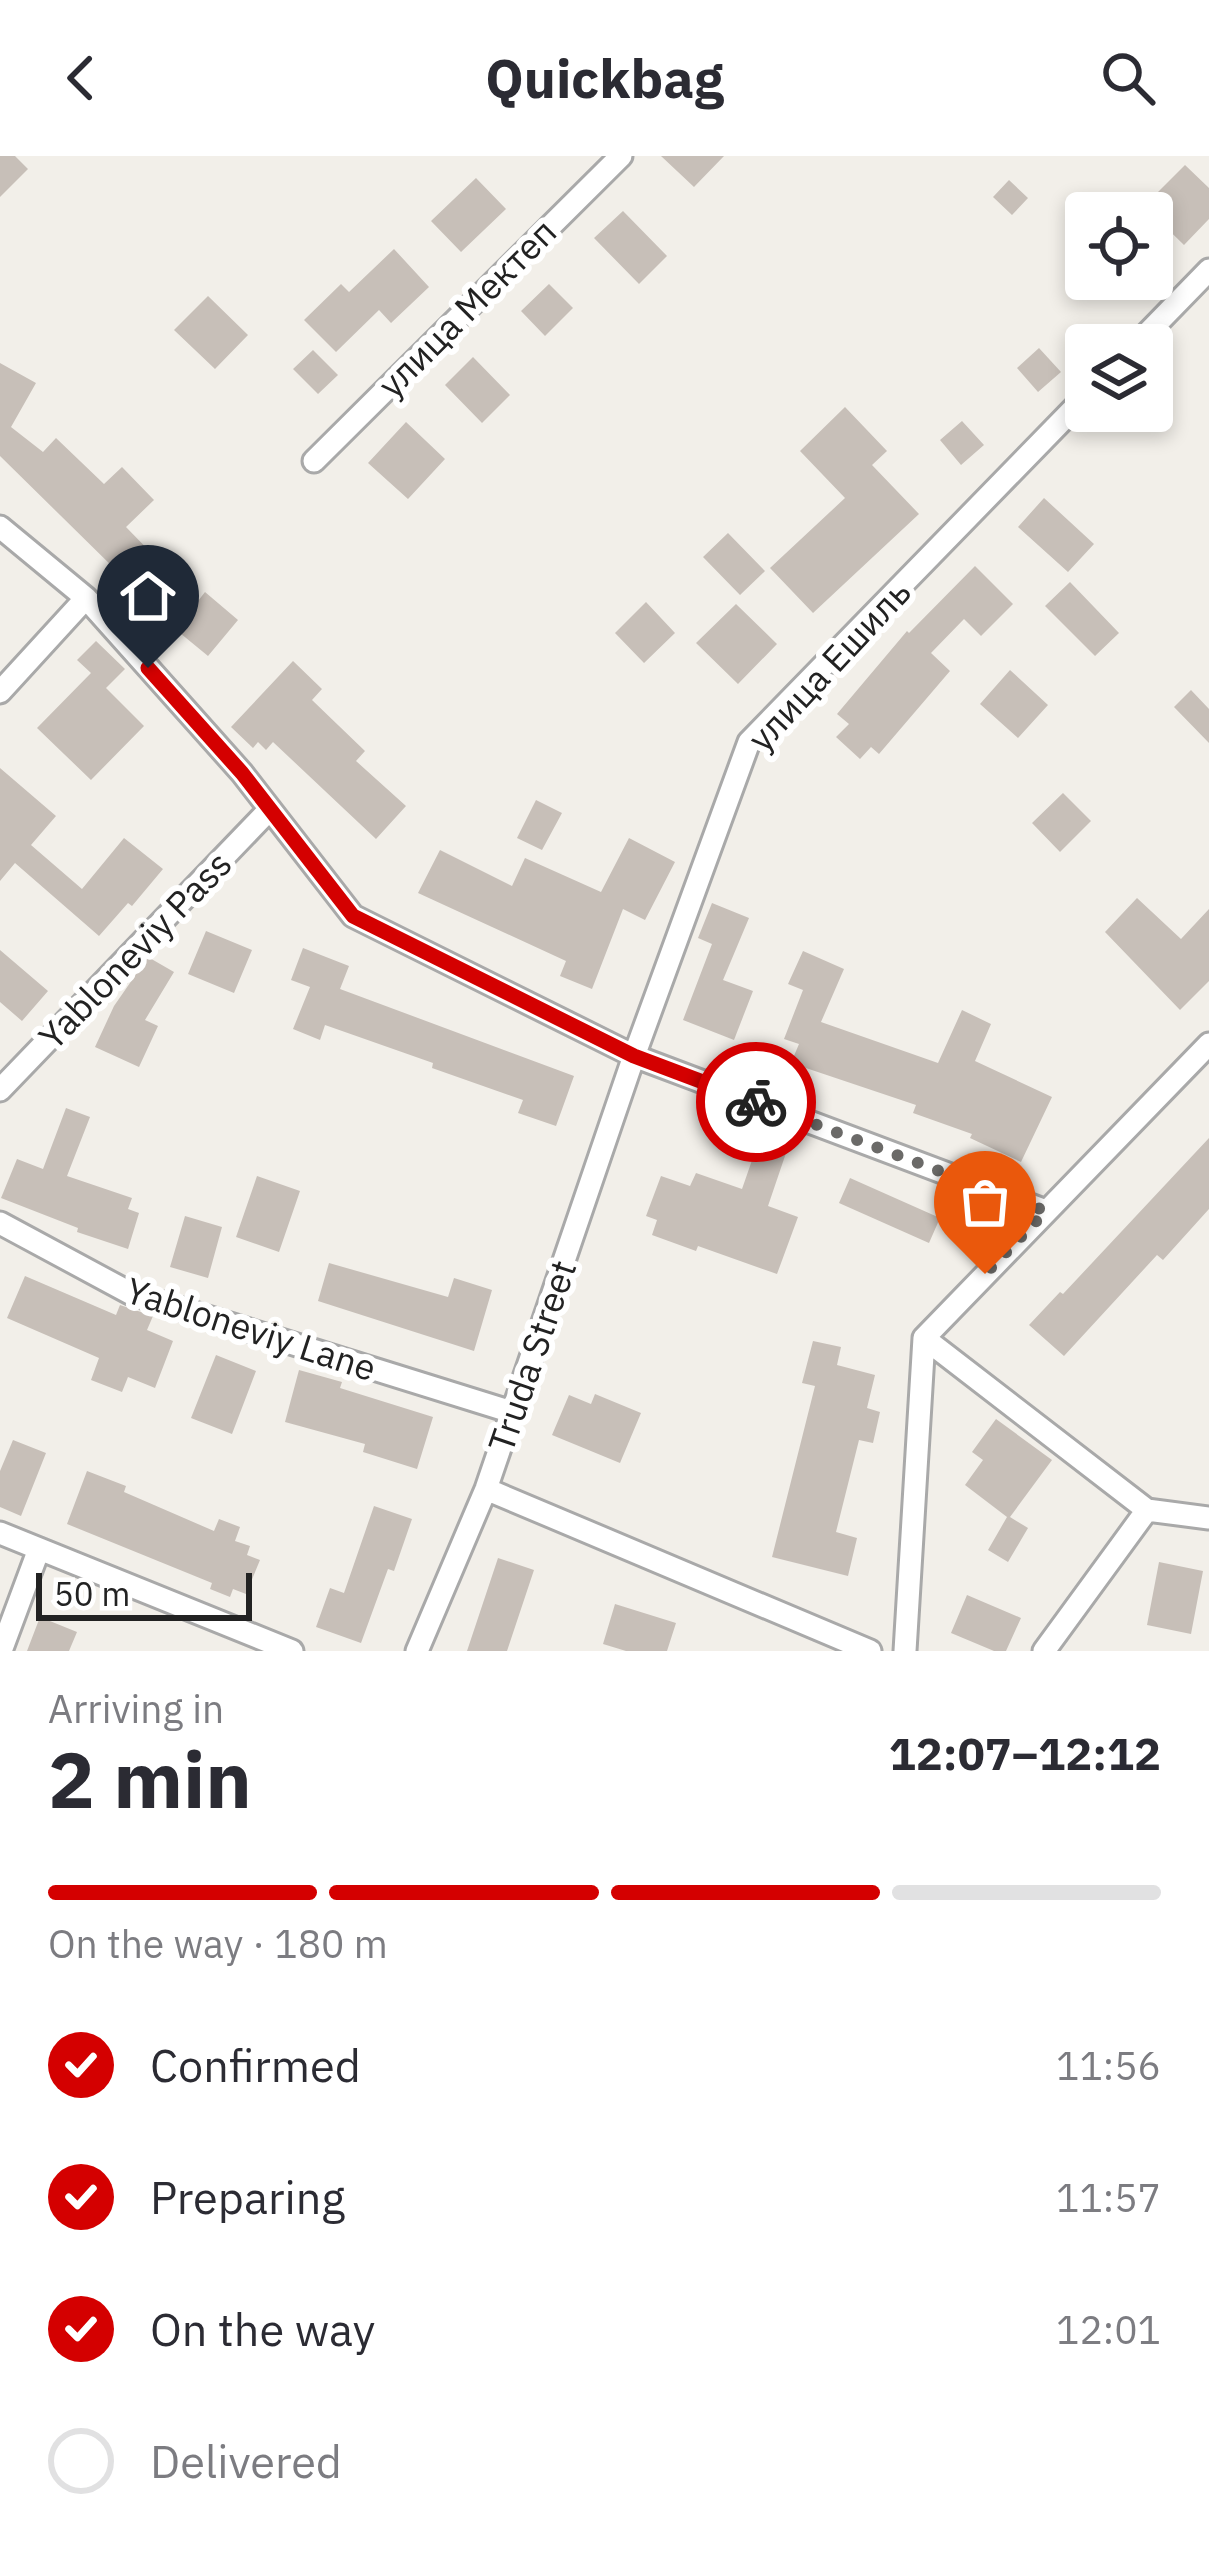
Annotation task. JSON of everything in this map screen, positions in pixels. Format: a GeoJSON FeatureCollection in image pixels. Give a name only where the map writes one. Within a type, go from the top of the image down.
{"type":"FeatureCollection","features":[{"type":"Feature","properties":{"kind":"street","name":"улица Мектеп"},"geometry":{"type":"LineString","coordinates":[[314,461],[621,156]]}},
{"type":"Feature","properties":{"kind":"street"},"geometry":{"type":"LineString","coordinates":[[1156,324],[1209,270]]}},
{"type":"Feature","properties":{"kind":"street","name":"улица Ешиль"},"geometry":{"type":"LineString","coordinates":[[634,1056],[749,742],[1065,418]]}},
{"type":"Feature","properties":{"kind":"street"},"geometry":{"type":"LineString","coordinates":[[0,527],[86,598],[270,809],[353,916],[634,1056],[1046,1211]]}},
{"type":"Feature","properties":{"kind":"street"},"geometry":{"type":"LineString","coordinates":[[0,692],[86,598]]}},
{"type":"Feature","properties":{"kind":"street","name":"Yabloneviy Pass"},"geometry":{"type":"LineString","coordinates":[[0,1090],[270,809]]}},
{"type":"Feature","properties":{"kind":"street"},"geometry":{"type":"LineString","coordinates":[[904,1651],[924,1338],[1209,1044]]}},
{"type":"Feature","properties":{"kind":"street","name":"Truda Street"},"geometry":{"type":"LineString","coordinates":[[417,1651],[486,1489],[634,1056]]}},
{"type":"Feature","properties":{"kind":"street","name":"Yabloneviy Lane"},"geometry":{"type":"LineString","coordinates":[[0,1223],[130,1293],[512,1412]]}},
{"type":"Feature","properties":{"kind":"street"},"geometry":{"type":"LineString","coordinates":[[924,1338],[1147,1510],[1209,1518]]}},
{"type":"Feature","properties":{"kind":"street"},"geometry":{"type":"LineString","coordinates":[[486,1489],[870,1651]]}},
{"type":"Feature","properties":{"kind":"street"},"geometry":{"type":"LineString","coordinates":[[1044,1651],[1147,1510]]}},
{"type":"Feature","properties":{"kind":"street"},"geometry":{"type":"LineString","coordinates":[[0,1533],[292,1651]]}},
{"type":"Feature","properties":{"kind":"street"},"geometry":{"type":"LineString","coordinates":[[1,1651],[39,1549]]}},
{"type":"Feature","properties":{"kind":"building"},"geometry":{"type":"Polygon","coordinates":[[[0,156],[15,156],[28,169],[0,197],[0,156]]]}},
{"type":"Feature","properties":{"kind":"building"},"geometry":{"type":"Polygon","coordinates":[[[661,156],[724,156],[694,187],[661,156]]]}},
{"type":"Feature","properties":{"kind":"building"},"geometry":{"type":"Polygon","coordinates":[[[1185,165],[1209,188],[1209,219],[1184,245],[1173,234],[1173,192],[1158,192],[1185,165]]]}},
{"type":"Feature","properties":{"kind":"building"},"geometry":{"type":"Polygon","coordinates":[[[476,178],[506,209],[461,252],[431,221],[476,178]]]}},
{"type":"Feature","properties":{"kind":"building"},"geometry":{"type":"Polygon","coordinates":[[[1009,180],[1028,198],[1012,215],[993,197],[1009,180]]]}},
{"type":"Feature","properties":{"kind":"building"},"geometry":{"type":"Polygon","coordinates":[[[623,211],[667,256],[639,284],[594,238],[623,211]]]}},
{"type":"Feature","properties":{"kind":"building"},"geometry":{"type":"Polygon","coordinates":[[[394,249],[429,287],[391,323],[379,310],[336,352],[304,320],[341,284],[349,292],[394,249]]]}},
{"type":"Feature","properties":{"kind":"building"},"geometry":{"type":"Polygon","coordinates":[[[549,284],[573,308],[545,336],[521,311],[549,284]]]}},
{"type":"Feature","properties":{"kind":"building"},"geometry":{"type":"Polygon","coordinates":[[[208,296],[248,335],[215,369],[174,330],[208,296]]]}},
{"type":"Feature","properties":{"kind":"building"},"geometry":{"type":"Polygon","coordinates":[[[1039,348],[1061,372],[1038,392],[1017,368],[1039,348]]]}},
{"type":"Feature","properties":{"kind":"building"},"geometry":{"type":"Polygon","coordinates":[[[313,350],[338,375],[318,394],[293,369],[313,350]]]}},
{"type":"Feature","properties":{"kind":"building"},"geometry":{"type":"Polygon","coordinates":[[[473,357],[510,395],[482,423],[445,385],[473,357]]]}},
{"type":"Feature","properties":{"kind":"building"},"geometry":{"type":"Polygon","coordinates":[[[0,363],[36,383],[11,427],[43,452],[56,438],[104,484],[122,467],[154,500],[126,527],[198,601],[205,592],[238,620],[208,656],[0,456],[0,363]]]}},
{"type":"Feature","properties":{"kind":"building"},"geometry":{"type":"Polygon","coordinates":[[[845,407],[887,451],[872,465],[919,514],[813,613],[770,568],[845,498],[800,451],[845,407]]]}},
{"type":"Feature","properties":{"kind":"building"},"geometry":{"type":"Polygon","coordinates":[[[962,421],[984,445],[961,465],[940,440],[962,421]]]}},
{"type":"Feature","properties":{"kind":"building"},"geometry":{"type":"Polygon","coordinates":[[[406,422],[445,459],[408,499],[368,463],[406,422]]]}},
{"type":"Feature","properties":{"kind":"building"},"geometry":{"type":"Polygon","coordinates":[[[1044,498],[1094,544],[1068,572],[1018,527],[1044,498]]]}},
{"type":"Feature","properties":{"kind":"building"},"geometry":{"type":"Polygon","coordinates":[[[728,533],[765,571],[740,595],[703,557],[728,533]]]}},
{"type":"Feature","properties":{"kind":"building"},"geometry":{"type":"Polygon","coordinates":[[[975,566],[1013,604],[981,636],[964,619],[931,653],[950,671],[879,754],[871,747],[860,759],[836,737],[849,724],[837,714],[907,631],[975,566]]]}},
{"type":"Feature","properties":{"kind":"building"},"geometry":{"type":"Polygon","coordinates":[[[1070,582],[1119,633],[1095,656],[1045,606],[1070,582]]]}},
{"type":"Feature","properties":{"kind":"building"},"geometry":{"type":"Polygon","coordinates":[[[646,602],[675,633],[644,663],[615,633],[646,602]]]}},
{"type":"Feature","properties":{"kind":"building"},"geometry":{"type":"Polygon","coordinates":[[[736,604],[777,644],[738,684],[696,643],[736,604]]]}},
{"type":"Feature","properties":{"kind":"building"},"geometry":{"type":"Polygon","coordinates":[[[96,641],[125,669],[106,688],[144,726],[91,780],[37,728],[91,673],[77,660],[96,641]]]}},
{"type":"Feature","properties":{"kind":"building"},"geometry":{"type":"Polygon","coordinates":[[[293,661],[322,689],[312,700],[365,751],[356,761],[406,806],[376,839],[273,742],[266,750],[258,742],[253,748],[231,727],[293,661]]]}},
{"type":"Feature","properties":{"kind":"building"},"geometry":{"type":"Polygon","coordinates":[[[1010,670],[1048,705],[1018,738],[980,704],[1010,670]]]}},
{"type":"Feature","properties":{"kind":"building"},"geometry":{"type":"Polygon","coordinates":[[[1191,690],[1209,709],[1209,743],[1174,707],[1191,690]]]}},
{"type":"Feature","properties":{"kind":"building"},"geometry":{"type":"Polygon","coordinates":[[[0,768],[56,816],[31,845],[82,889],[124,838],[163,869],[99,936],[15,863],[0,881],[0,768]]]}},
{"type":"Feature","properties":{"kind":"building"},"geometry":{"type":"Polygon","coordinates":[[[1063,793],[1091,821],[1060,852],[1032,823],[1063,793]]]}},
{"type":"Feature","properties":{"kind":"building"},"geometry":{"type":"Polygon","coordinates":[[[536,800],[562,813],[542,850],[517,838],[536,800]]]}},
{"type":"Feature","properties":{"kind":"building"},"geometry":{"type":"Polygon","coordinates":[[[629,838],[675,862],[645,920],[623,909],[592,989],[560,976],[566,961],[418,893],[440,850],[512,886],[525,858],[601,892],[629,838]]]}},
{"type":"Feature","properties":{"kind":"building"},"geometry":{"type":"Polygon","coordinates":[[[1137,898],[1181,939],[1209,909],[1209,981],[1180,1010],[1105,932],[1137,898]]]}},
{"type":"Feature","properties":{"kind":"building"},"geometry":{"type":"Polygon","coordinates":[[[712,903],[749,918],[723,980],[753,991],[734,1040],[683,1020],[712,944],[698,938],[712,903]]]}},
{"type":"Feature","properties":{"kind":"building"},"geometry":{"type":"Polygon","coordinates":[[[206,931],[252,950],[234,993],[188,974],[206,931]]]}},
{"type":"Feature","properties":{"kind":"building"},"geometry":{"type":"Polygon","coordinates":[[[303,948],[349,966],[340,989],[574,1076],[556,1126],[518,1113],[523,1100],[432,1068],[433,1063],[325,1025],[320,1040],[293,1029],[310,987],[291,980],[303,948]]]}},
{"type":"Feature","properties":{"kind":"building"},"geometry":{"type":"Polygon","coordinates":[[[0,950],[48,991],[22,1021],[0,1002],[0,950]]]}},
{"type":"Feature","properties":{"kind":"building"},"geometry":{"type":"Polygon","coordinates":[[[803,951],[844,969],[821,1022],[938,1063],[962,1010],[991,1024],[975,1061],[1052,1097],[1021,1162],[970,1138],[972,1134],[913,1113],[916,1105],[791,1063],[799,1044],[784,1039],[803,990],[788,984],[803,951]]]}},
{"type":"Feature","properties":{"kind":"building"},"geometry":{"type":"Polygon","coordinates":[[[148,957],[174,972],[145,1020],[158,1026],[139,1067],[95,1047],[114,1006],[148,957]]]}},
{"type":"Feature","properties":{"kind":"building"},"geometry":{"type":"Polygon","coordinates":[[[66,1108],[90,1117],[67,1176],[132,1198],[128,1209],[139,1213],[128,1249],[1,1198],[17,1159],[43,1169],[66,1108]]]}},
{"type":"Feature","properties":{"kind":"building"},"geometry":{"type":"Polygon","coordinates":[[[1209,1138],[1209,1209],[1163,1260],[1157,1255],[1064,1356],[1029,1325],[1209,1138]]]}},
{"type":"Feature","properties":{"kind":"building"},"geometry":{"type":"Polygon","coordinates":[[[758,1143],[786,1153],[768,1206],[798,1217],[777,1274],[652,1235],[657,1220],[646,1216],[661,1176],[690,1186],[696,1173],[742,1189],[758,1143]]]}},
{"type":"Feature","properties":{"kind":"building"},"geometry":{"type":"Polygon","coordinates":[[[257,1176],[300,1191],[279,1252],[236,1237],[257,1176]]]}},
{"type":"Feature","properties":{"kind":"building"},"geometry":{"type":"Polygon","coordinates":[[[850,1178],[940,1218],[929,1243],[839,1203],[850,1178]]]}},
{"type":"Feature","properties":{"kind":"building"},"geometry":{"type":"Polygon","coordinates":[[[185,1216],[222,1227],[208,1278],[170,1267],[185,1216]]]}},
{"type":"Feature","properties":{"kind":"building"},"geometry":{"type":"Polygon","coordinates":[[[329,1263],[448,1297],[454,1278],[492,1290],[474,1351],[318,1301],[329,1263]]]}},
{"type":"Feature","properties":{"kind":"building"},"geometry":{"type":"Polygon","coordinates":[[[25,1276],[116,1315],[120,1305],[153,1316],[147,1330],[173,1341],[155,1388],[128,1377],[122,1392],[91,1380],[99,1358],[7,1318],[25,1276]]]}},
{"type":"Feature","properties":{"kind":"building"},"geometry":{"type":"Polygon","coordinates":[[[813,1341],[841,1347],[837,1365],[875,1375],[867,1408],[880,1412],[873,1443],[859,1440],[836,1532],[857,1538],[848,1576],[772,1557],[815,1386],[802,1383],[813,1341]]]}},
{"type":"Feature","properties":{"kind":"building"},"geometry":{"type":"Polygon","coordinates":[[[216,1355],[256,1371],[232,1434],[191,1418],[216,1355]]]}},
{"type":"Feature","properties":{"kind":"building"},"geometry":{"type":"Polygon","coordinates":[[[299,1370],[433,1417],[417,1469],[363,1452],[365,1444],[285,1422],[299,1370]]]}},
{"type":"Feature","properties":{"kind":"building"},"geometry":{"type":"Polygon","coordinates":[[[595,1394],[641,1413],[620,1463],[552,1435],[569,1395],[591,1404],[595,1394]]]}},
{"type":"Feature","properties":{"kind":"building"},"geometry":{"type":"Polygon","coordinates":[[[996,1419],[1052,1460],[1010,1517],[1028,1528],[1008,1562],[988,1550],[1007,1517],[965,1485],[983,1460],[972,1452],[996,1419]]]}},
{"type":"Feature","properties":{"kind":"building"},"geometry":{"type":"Polygon","coordinates":[[[13,1440],[46,1453],[21,1516],[0,1507],[0,1471],[13,1440]]]}},
{"type":"Feature","properties":{"kind":"building"},"geometry":{"type":"Polygon","coordinates":[[[87,1471],[214,1531],[219,1519],[240,1527],[235,1541],[250,1546],[247,1555],[260,1560],[246,1594],[233,1589],[230,1597],[210,1589],[212,1583],[67,1524],[87,1471]]]}},
{"type":"Feature","properties":{"kind":"building"},"geometry":{"type":"Polygon","coordinates":[[[374,1506],[412,1519],[361,1643],[316,1627],[330,1588],[344,1593],[374,1506]]]}},
{"type":"Feature","properties":{"kind":"building"},"geometry":{"type":"Polygon","coordinates":[[[498,1558],[534,1570],[507,1651],[467,1651],[498,1558]]]}},
{"type":"Feature","properties":{"kind":"building"},"geometry":{"type":"Polygon","coordinates":[[[1159,1562],[1203,1571],[1191,1634],[1147,1625],[1159,1562]]]}},
{"type":"Feature","properties":{"kind":"building"},"geometry":{"type":"Polygon","coordinates":[[[967,1595],[1021,1618],[1006,1651],[994,1651],[951,1633],[967,1595]]]}},
{"type":"Feature","properties":{"kind":"building"},"geometry":{"type":"Polygon","coordinates":[[[615,1604],[676,1623],[667,1651],[626,1651],[603,1644],[615,1604]]]}},
{"type":"Feature","properties":{"kind":"building"},"geometry":{"type":"Polygon","coordinates":[[[40,1617],[77,1632],[69,1651],[27,1651],[40,1617]]]}},
{"type":"Feature","properties":{"kind":"way so far"},"geometry":{"type":"LineString","coordinates":[[756,1102],[1046,1211],[985,1274]]}},
{"type":"Feature","properties":{"kind":"route"},"geometry":{"type":"LineString","coordinates":[[148,668],[242,773],[353,916],[634,1056],[756,1102]]}}]}
